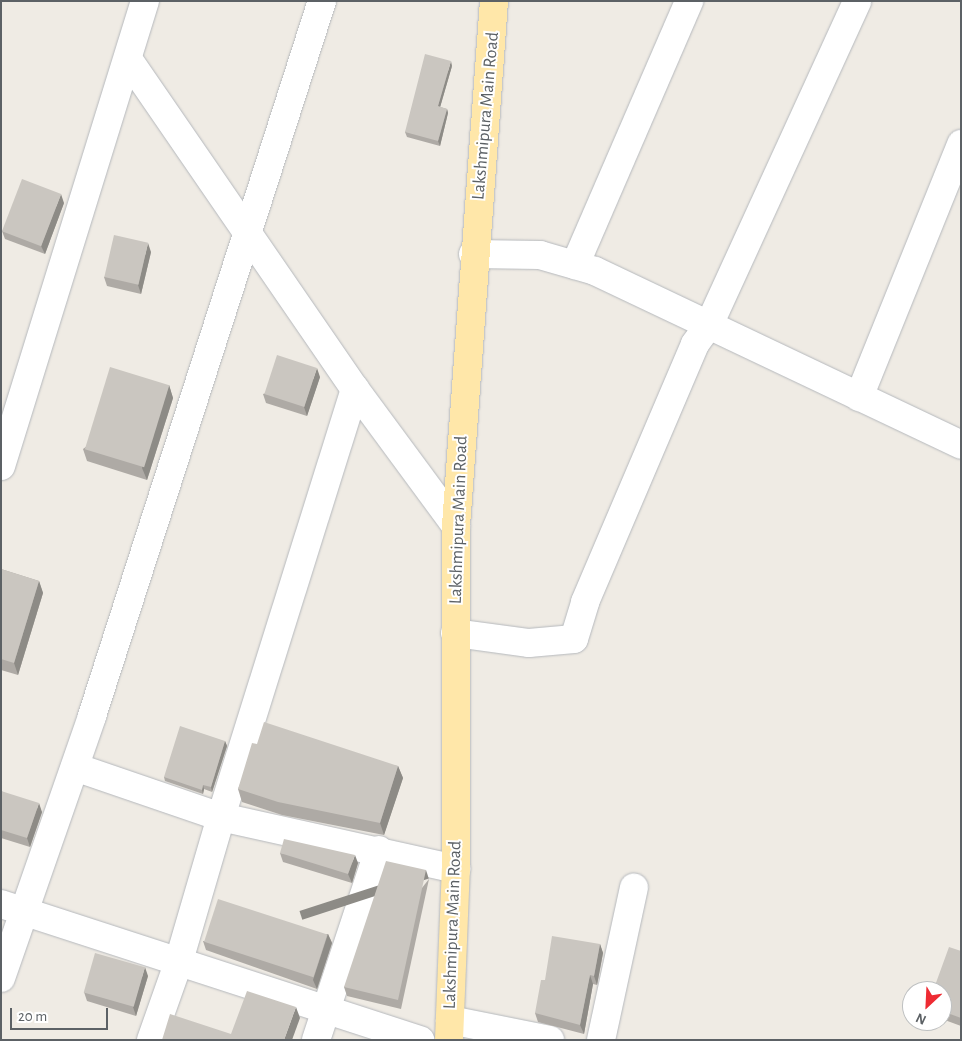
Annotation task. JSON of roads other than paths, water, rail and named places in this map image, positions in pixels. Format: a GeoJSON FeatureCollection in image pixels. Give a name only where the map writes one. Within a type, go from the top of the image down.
{"type":"FeatureCollection","features":[{"type":"Feature","properties":{"kind":"main road","name":"Lakshmipura Main Road"},"geometry":{"type":"LineString","coordinates":[[449,1030],[456,869],[454,633],[456,526],[473,254],[494,1]]}},
{"type":"Feature","properties":{"kind":"street"},"geometry":{"type":"LineString","coordinates":[[1,466],[145,1]]}},
{"type":"Feature","properties":{"kind":"street"},"geometry":{"type":"LineString","coordinates":[[1,978],[13,908],[75,767],[249,235],[322,1]]}},
{"type":"Feature","properties":{"kind":"street"},"geometry":{"type":"LineString","coordinates":[[575,265],[689,1]]}},
{"type":"Feature","properties":{"kind":"street"},"geometry":{"type":"LineString","coordinates":[[454,633],[529,643],[574,639],[585,602],[687,361],[709,325],[856,1]]}},
{"type":"Feature","properties":{"kind":"street"},"geometry":{"type":"LineString","coordinates":[[128,59],[355,389],[456,526]]}},
{"type":"Feature","properties":{"kind":"street"},"geometry":{"type":"LineString","coordinates":[[859,397],[961,144]]}},
{"type":"Feature","properties":{"kind":"street"},"geometry":{"type":"LineString","coordinates":[[473,254],[540,255],[596,271],[961,445]]}},
{"type":"Feature","properties":{"kind":"street"},"geometry":{"type":"LineString","coordinates":[[151,1040],[179,961],[221,817],[355,389]]}},
{"type":"Feature","properties":{"kind":"street"},"geometry":{"type":"LineString","coordinates":[[75,767],[221,817],[379,850],[456,869]]}},
{"type":"Feature","properties":{"kind":"street"},"geometry":{"type":"LineString","coordinates":[[316,1040],[379,850]]}},
{"type":"Feature","properties":{"kind":"street"},"geometry":{"type":"LineString","coordinates":[[601,1040],[634,888]]}},
{"type":"Feature","properties":{"kind":"street"},"geometry":{"type":"LineString","coordinates":[[13,908],[420,1040]]}},
{"type":"Feature","properties":{"kind":"street"},"geometry":{"type":"LineString","coordinates":[[449,1030],[550,1040]]}}]}
